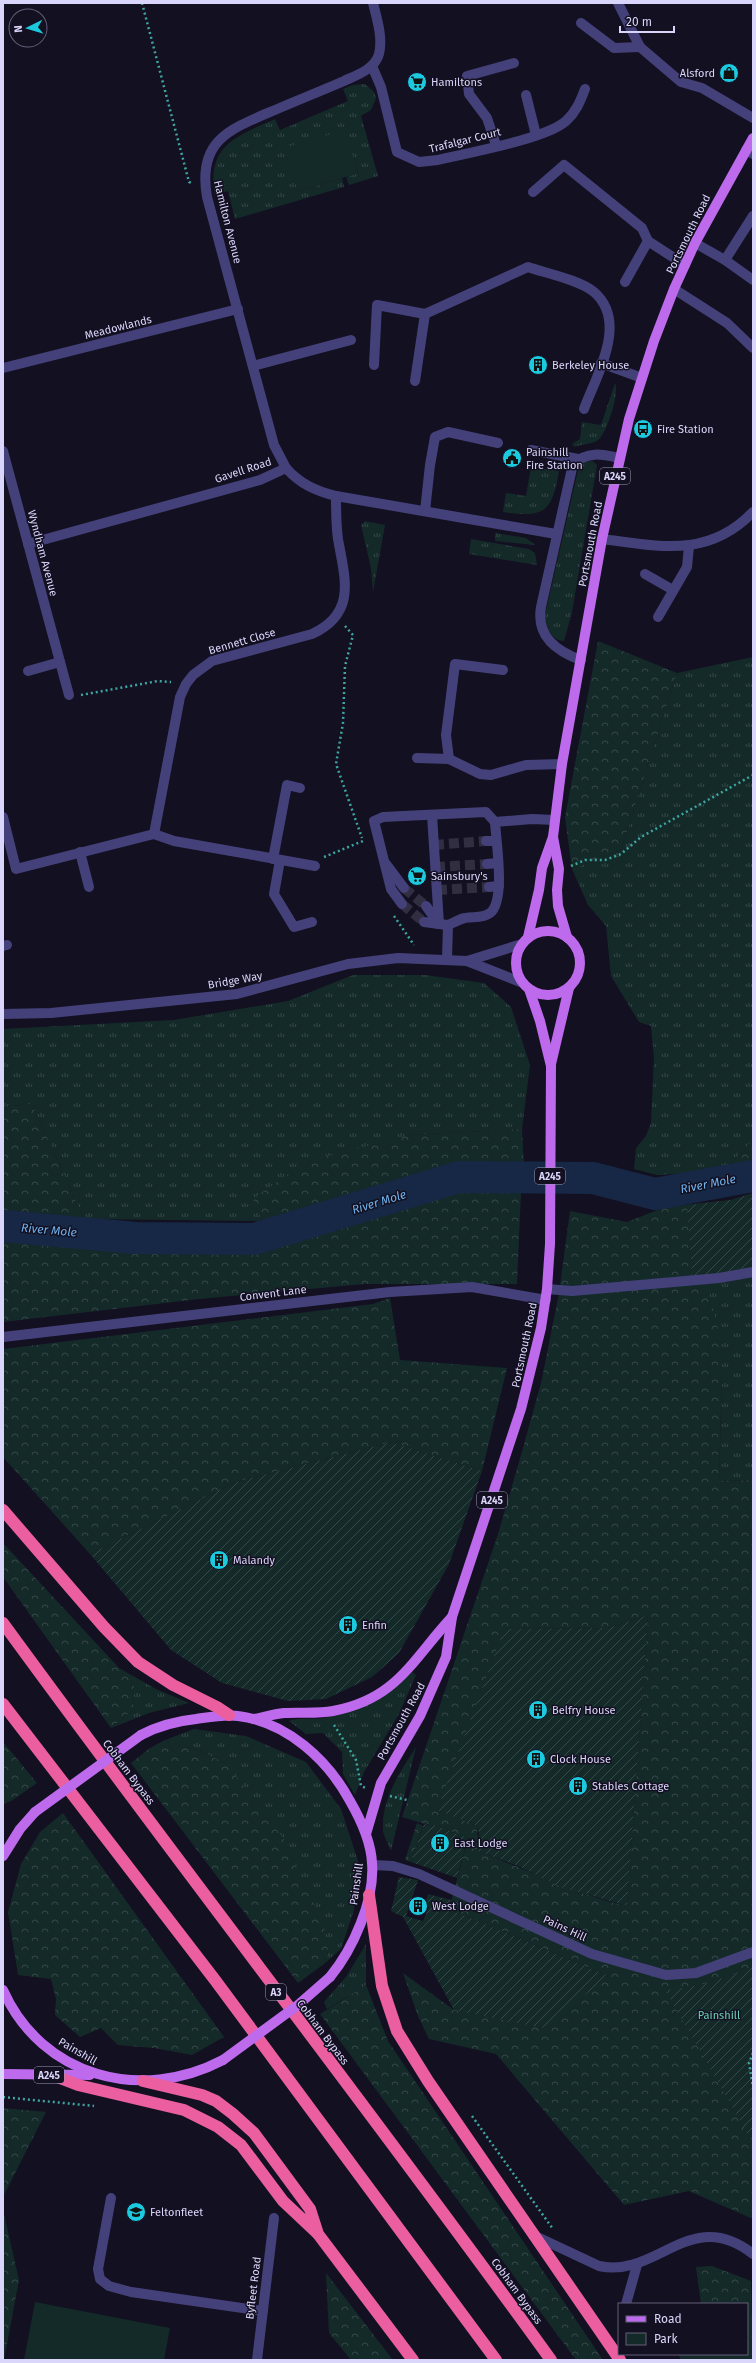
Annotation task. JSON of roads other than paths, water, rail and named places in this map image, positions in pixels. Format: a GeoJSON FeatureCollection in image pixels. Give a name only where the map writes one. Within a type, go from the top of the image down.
{"type":"FeatureCollection","features":[{"type":"Feature","properties":{"kind":"highway"},"geometry":{"type":"LineString","coordinates":[[3,1510],[104,1627],[138,1662],[173,1685],[217,1707],[229,1715]]}},
{"type":"Feature","properties":{"kind":"highway","name":"Cobham Bypass"},"geometry":{"type":"LineString","coordinates":[[3,1623],[246,1951],[468,2245],[551,2360]]}},
{"type":"Feature","properties":{"kind":"highway"},"geometry":{"type":"LineString","coordinates":[[3,1704],[215,1980],[496,2360]]}},
{"type":"Feature","properties":{"kind":"highway"},"geometry":{"type":"LineString","coordinates":[[369,1895],[382,1986],[397,2031],[428,2081],[533,2235],[619,2357]]}},
{"type":"Feature","properties":{"kind":"highway"},"geometry":{"type":"LineString","coordinates":[[52,2076],[78,2085],[184,2110],[218,2127],[241,2145],[283,2201],[318,2234],[413,2360]]}},
{"type":"Feature","properties":{"kind":"highway"},"geometry":{"type":"LineString","coordinates":[[143,2081],[202,2095],[216,2101],[233,2114],[254,2133],[310,2209],[318,2234]]}},
{"type":"Feature","properties":{"kind":"main road","name":"Portsmouth Road"},"geometry":{"type":"LineString","coordinates":[[525,941],[539,890],[542,868],[553,837],[562,764],[602,539],[619,458],[642,378],[674,289],[695,243],[750,152],[753,138]]}},
{"type":"Feature","properties":{"kind":"main road","name":"Portsmouth Road"},"geometry":{"type":"LineString","coordinates":[[553,837],[559,869],[557,890],[558,906],[567,937]]}},
{"type":"Feature","properties":{"kind":"main road"},"geometry":{"type":"LineString","coordinates":[[552,930],[567,937],[578,950],[581,966],[575,982],[569,988],[553,995],[545,995],[526,986],[516,968],[516,959],[525,941],[543,931],[552,930]]}},
{"type":"Feature","properties":{"kind":"main road","name":"Portsmouth Road"},"geometry":{"type":"LineString","coordinates":[[526,986],[540,1021],[551,1066]]}},
{"type":"Feature","properties":{"kind":"main road","name":"Portsmouth Road"},"geometry":{"type":"LineString","coordinates":[[366,1834],[381,1783],[420,1716],[446,1657],[452,1618],[521,1409],[535,1357],[546,1294],[550,1244],[551,1066],[569,988]]}},
{"type":"Feature","properties":{"kind":"main road","name":"Portsmouth Road"},"geometry":{"type":"LineString","coordinates":[[254,1719],[282,1713],[331,1712],[373,1697],[408,1671],[434,1636],[452,1618]]}},
{"type":"Feature","properties":{"kind":"main road","name":"Painshill"},"geometry":{"type":"LineString","coordinates":[[3,1856],[16,1835],[35,1812],[141,1735],[152,1729],[187,1720],[229,1715],[254,1719],[288,1735],[322,1760],[342,1786],[366,1834],[373,1865],[369,1895],[359,1928],[348,1951],[330,1977],[298,2005],[223,2060],[195,2073],[143,2081],[94,2075],[49,2049],[37,2038],[15,2011],[3,1990]]}},
{"type":"Feature","properties":{"kind":"main road","name":"A245"},"geometry":{"type":"LineString","coordinates":[[3,2074],[52,2076],[94,2075]]}},
{"type":"Feature","properties":{"kind":"street"},"geometry":{"type":"LineString","coordinates":[[372,66],[379,54],[380,39],[374,3]]}},
{"type":"Feature","properties":{"kind":"street"},"geometry":{"type":"LineString","coordinates":[[618,3],[640,47],[681,82],[702,88],[753,118]]}},
{"type":"Feature","properties":{"kind":"street"},"geometry":{"type":"LineString","coordinates":[[581,23],[614,48],[640,47]]}},
{"type":"Feature","properties":{"kind":"street"},"geometry":{"type":"LineString","coordinates":[[496,145],[487,118],[469,94],[468,76],[514,63]]}},
{"type":"Feature","properties":{"kind":"street","name":"Trafalgar Court"},"geometry":{"type":"LineString","coordinates":[[372,66],[381,87],[397,152],[420,162],[428,162],[548,131],[566,121],[579,104],[585,89]]}},
{"type":"Feature","properties":{"kind":"street","name":"Hamilton Avenue"},"geometry":{"type":"LineString","coordinates":[[286,468],[274,445],[205,183],[205,172],[211,151],[229,131],[349,79],[372,66]]}},
{"type":"Feature","properties":{"kind":"street"},"geometry":{"type":"LineString","coordinates":[[526,95],[536,135]]}},
{"type":"Feature","properties":{"kind":"street"},"geometry":{"type":"LineString","coordinates":[[533,192],[564,165],[642,228],[648,241],[685,265]]}},
{"type":"Feature","properties":{"kind":"street"},"geometry":{"type":"LineString","coordinates":[[725,260],[753,216]]}},
{"type":"Feature","properties":{"kind":"street"},"geometry":{"type":"LineString","coordinates":[[625,282],[648,241]]}},
{"type":"Feature","properties":{"kind":"street"},"geometry":{"type":"LineString","coordinates":[[695,243],[725,260],[753,280]]}},
{"type":"Feature","properties":{"kind":"street"},"geometry":{"type":"LineString","coordinates":[[374,365],[377,305],[425,314],[528,267],[593,291],[601,300],[607,312],[610,333],[601,364],[584,409]]}},
{"type":"Feature","properties":{"kind":"street"},"geometry":{"type":"LineString","coordinates":[[674,289],[727,323],[753,348]]}},
{"type":"Feature","properties":{"kind":"street","name":"Meadowlands"},"geometry":{"type":"LineString","coordinates":[[3,368],[238,309]]}},
{"type":"Feature","properties":{"kind":"street"},"geometry":{"type":"LineString","coordinates":[[415,380],[425,314]]}},
{"type":"Feature","properties":{"kind":"street"},"geometry":{"type":"LineString","coordinates":[[253,366],[351,340]]}},
{"type":"Feature","properties":{"kind":"street"},"geometry":{"type":"LineString","coordinates":[[601,364],[642,378]]}},
{"type":"Feature","properties":{"kind":"street"},"geometry":{"type":"LineString","coordinates":[[426,511],[430,465],[435,437],[448,432],[498,444]]}},
{"type":"Feature","properties":{"kind":"street"},"geometry":{"type":"LineString","coordinates":[[531,450],[578,459]]}},
{"type":"Feature","properties":{"kind":"street","name":"Wyndham Avenue"},"geometry":{"type":"LineString","coordinates":[[3,451],[69,695]]}},
{"type":"Feature","properties":{"kind":"street"},"geometry":{"type":"LineString","coordinates":[[581,660],[559,651],[542,631],[540,624],[541,607],[556,534],[573,464],[578,459],[593,454],[619,458]]}},
{"type":"Feature","properties":{"kind":"street","name":"Gavell Road"},"geometry":{"type":"LineString","coordinates":[[28,544],[260,480],[286,468],[296,478],[308,486],[336,496],[556,534]]}},
{"type":"Feature","properties":{"kind":"street","name":"Bennett Close"},"geometry":{"type":"LineString","coordinates":[[154,834],[176,712],[186,684],[198,670],[212,661],[312,634],[322,629],[337,616],[343,601],[346,584],[336,524],[336,496]]}},
{"type":"Feature","properties":{"kind":"street"},"geometry":{"type":"LineString","coordinates":[[602,539],[665,547],[689,546],[725,533],[753,512]]}},
{"type":"Feature","properties":{"kind":"street"},"geometry":{"type":"LineString","coordinates":[[658,617],[687,567],[689,546]]}},
{"type":"Feature","properties":{"kind":"street"},"geometry":{"type":"LineString","coordinates":[[645,574],[673,590]]}},
{"type":"Feature","properties":{"kind":"street"},"geometry":{"type":"LineString","coordinates":[[28,671],[60,662]]}},
{"type":"Feature","properties":{"kind":"street"},"geometry":{"type":"LineString","coordinates":[[449,759],[446,735],[455,664],[503,670]]}},
{"type":"Feature","properties":{"kind":"street"},"geometry":{"type":"LineString","coordinates":[[417,758],[449,759],[480,774],[491,775],[526,765],[562,764]]}},
{"type":"Feature","properties":{"kind":"street"},"geometry":{"type":"LineString","coordinates":[[300,788],[287,786],[277,859],[274,894],[294,927],[312,922]]}},
{"type":"Feature","properties":{"kind":"street"},"geometry":{"type":"LineString","coordinates":[[402,904],[391,889],[382,859],[374,821],[383,817],[486,812],[495,822],[498,864],[494,886],[495,906],[490,913],[480,917],[465,918],[443,925],[424,922]]}},
{"type":"Feature","properties":{"kind":"street"},"geometry":{"type":"LineString","coordinates":[[432,815],[447,960]]}},
{"type":"Feature","properties":{"kind":"street"},"geometry":{"type":"LineString","coordinates":[[3,817],[16,869],[154,834],[174,841],[316,866]]}},
{"type":"Feature","properties":{"kind":"street"},"geometry":{"type":"LineString","coordinates":[[495,822],[532,819],[555,820]]}},
{"type":"Feature","properties":{"kind":"street"},"geometry":{"type":"LineString","coordinates":[[486,841],[496,841]]}},
{"type":"Feature","properties":{"kind":"street"},"geometry":{"type":"LineString","coordinates":[[80,852],[89,887]]}},
{"type":"Feature","properties":{"kind":"street"},"geometry":{"type":"LineString","coordinates":[[382,859],[404,888]]}},
{"type":"Feature","properties":{"kind":"street"},"geometry":{"type":"LineString","coordinates":[[487,864],[498,864]]}},
{"type":"Feature","properties":{"kind":"street"},"geometry":{"type":"LineString","coordinates":[[426,906],[443,925]]}},
{"type":"Feature","properties":{"kind":"street","name":"Bridge Way"},"geometry":{"type":"LineString","coordinates":[[467,961],[525,941]]}},
{"type":"Feature","properties":{"kind":"street","name":"Bridge Way"},"geometry":{"type":"LineString","coordinates":[[3,1014],[52,1013],[237,994],[348,964],[415,957],[467,961],[526,986]]}},
{"type":"Feature","properties":{"kind":"street","name":"Convent Lane"},"geometry":{"type":"LineString","coordinates":[[3,1336],[390,1292],[472,1287],[546,1294],[712,1278],[753,1272]]}},
{"type":"Feature","properties":{"kind":"street","name":"Pains Hill"},"geometry":{"type":"LineString","coordinates":[[373,1865],[393,1866],[419,1874],[592,1954],[666,1975],[696,1973],[753,1952]]}},
{"type":"Feature","properties":{"kind":"street"},"geometry":{"type":"LineString","coordinates":[[112,2198],[98,2269],[100,2279],[109,2286],[131,2292],[262,2311]]}},
{"type":"Feature","properties":{"kind":"street","name":"Byfleet Road"},"geometry":{"type":"LineString","coordinates":[[257,2360],[274,2218]]}},
{"type":"Feature","properties":{"kind":"street"},"geometry":{"type":"LineString","coordinates":[[533,2235],[599,2266],[616,2268],[638,2265],[677,2244],[697,2238],[722,2239],[738,2244],[753,2254]]}},
{"type":"Feature","properties":{"kind":"street"},"geometry":{"type":"LineString","coordinates":[[626,2303],[638,2265]]}},
{"type":"Feature","properties":{"kind":"waterway","name":"River Mole"},"geometry":{"type":"LineString","coordinates":[[3,1226],[136,1238],[254,1239],[459,1177],[593,1178],[655,1194],[753,1176]]}},
{"type":"Feature","properties":{"kind":"tunnel"},"geometry":{"type":"LineString","coordinates":[[434,845],[486,841]]}},
{"type":"Feature","properties":{"kind":"tunnel"},"geometry":{"type":"LineString","coordinates":[[435,867],[487,864]]}},
{"type":"Feature","properties":{"kind":"tunnel"},"geometry":{"type":"LineString","coordinates":[[437,890],[489,887]]}},
{"type":"Feature","properties":{"kind":"tunnel"},"geometry":{"type":"LineString","coordinates":[[404,888],[426,906]]}},
{"type":"Feature","properties":{"kind":"tunnel"},"geometry":{"type":"LineString","coordinates":[[402,904],[424,922]]}},
{"type":"Feature","properties":{"kind":"place","name":"Alsford"},"geometry":{"type":"Point","coordinates":[729,73]}},
{"type":"Feature","properties":{"kind":"place","name":"Hamiltons"},"geometry":{"type":"Point","coordinates":[417,82]}},
{"type":"Feature","properties":{"kind":"place","name":"Berkeley House"},"geometry":{"type":"Point","coordinates":[538,365]}},
{"type":"Feature","properties":{"kind":"place","name":"Fire Station"},"geometry":{"type":"Point","coordinates":[643,429]}},
{"type":"Feature","properties":{"kind":"place","name":"Painshill Fire Station"},"geometry":{"type":"Point","coordinates":[512,458]}},
{"type":"Feature","properties":{"kind":"place","name":"Sainsbury's"},"geometry":{"type":"Point","coordinates":[417,876]}},
{"type":"Feature","properties":{"kind":"place","name":"Malandy"},"geometry":{"type":"Point","coordinates":[219,1560]}},
{"type":"Feature","properties":{"kind":"place","name":"Enfin"},"geometry":{"type":"Point","coordinates":[348,1625]}},
{"type":"Feature","properties":{"kind":"place","name":"Belfry House"},"geometry":{"type":"Point","coordinates":[538,1710]}},
{"type":"Feature","properties":{"kind":"place","name":"Clock House"},"geometry":{"type":"Point","coordinates":[536,1759]}},
{"type":"Feature","properties":{"kind":"place","name":"Stables Cottage"},"geometry":{"type":"Point","coordinates":[578,1786]}},
{"type":"Feature","properties":{"kind":"place","name":"East Lodge"},"geometry":{"type":"Point","coordinates":[440,1843]}},
{"type":"Feature","properties":{"kind":"place","name":"West Lodge"},"geometry":{"type":"Point","coordinates":[418,1906]}},
{"type":"Feature","properties":{"kind":"place","name":"Feltonfleet"},"geometry":{"type":"Point","coordinates":[136,2212]}}]}
